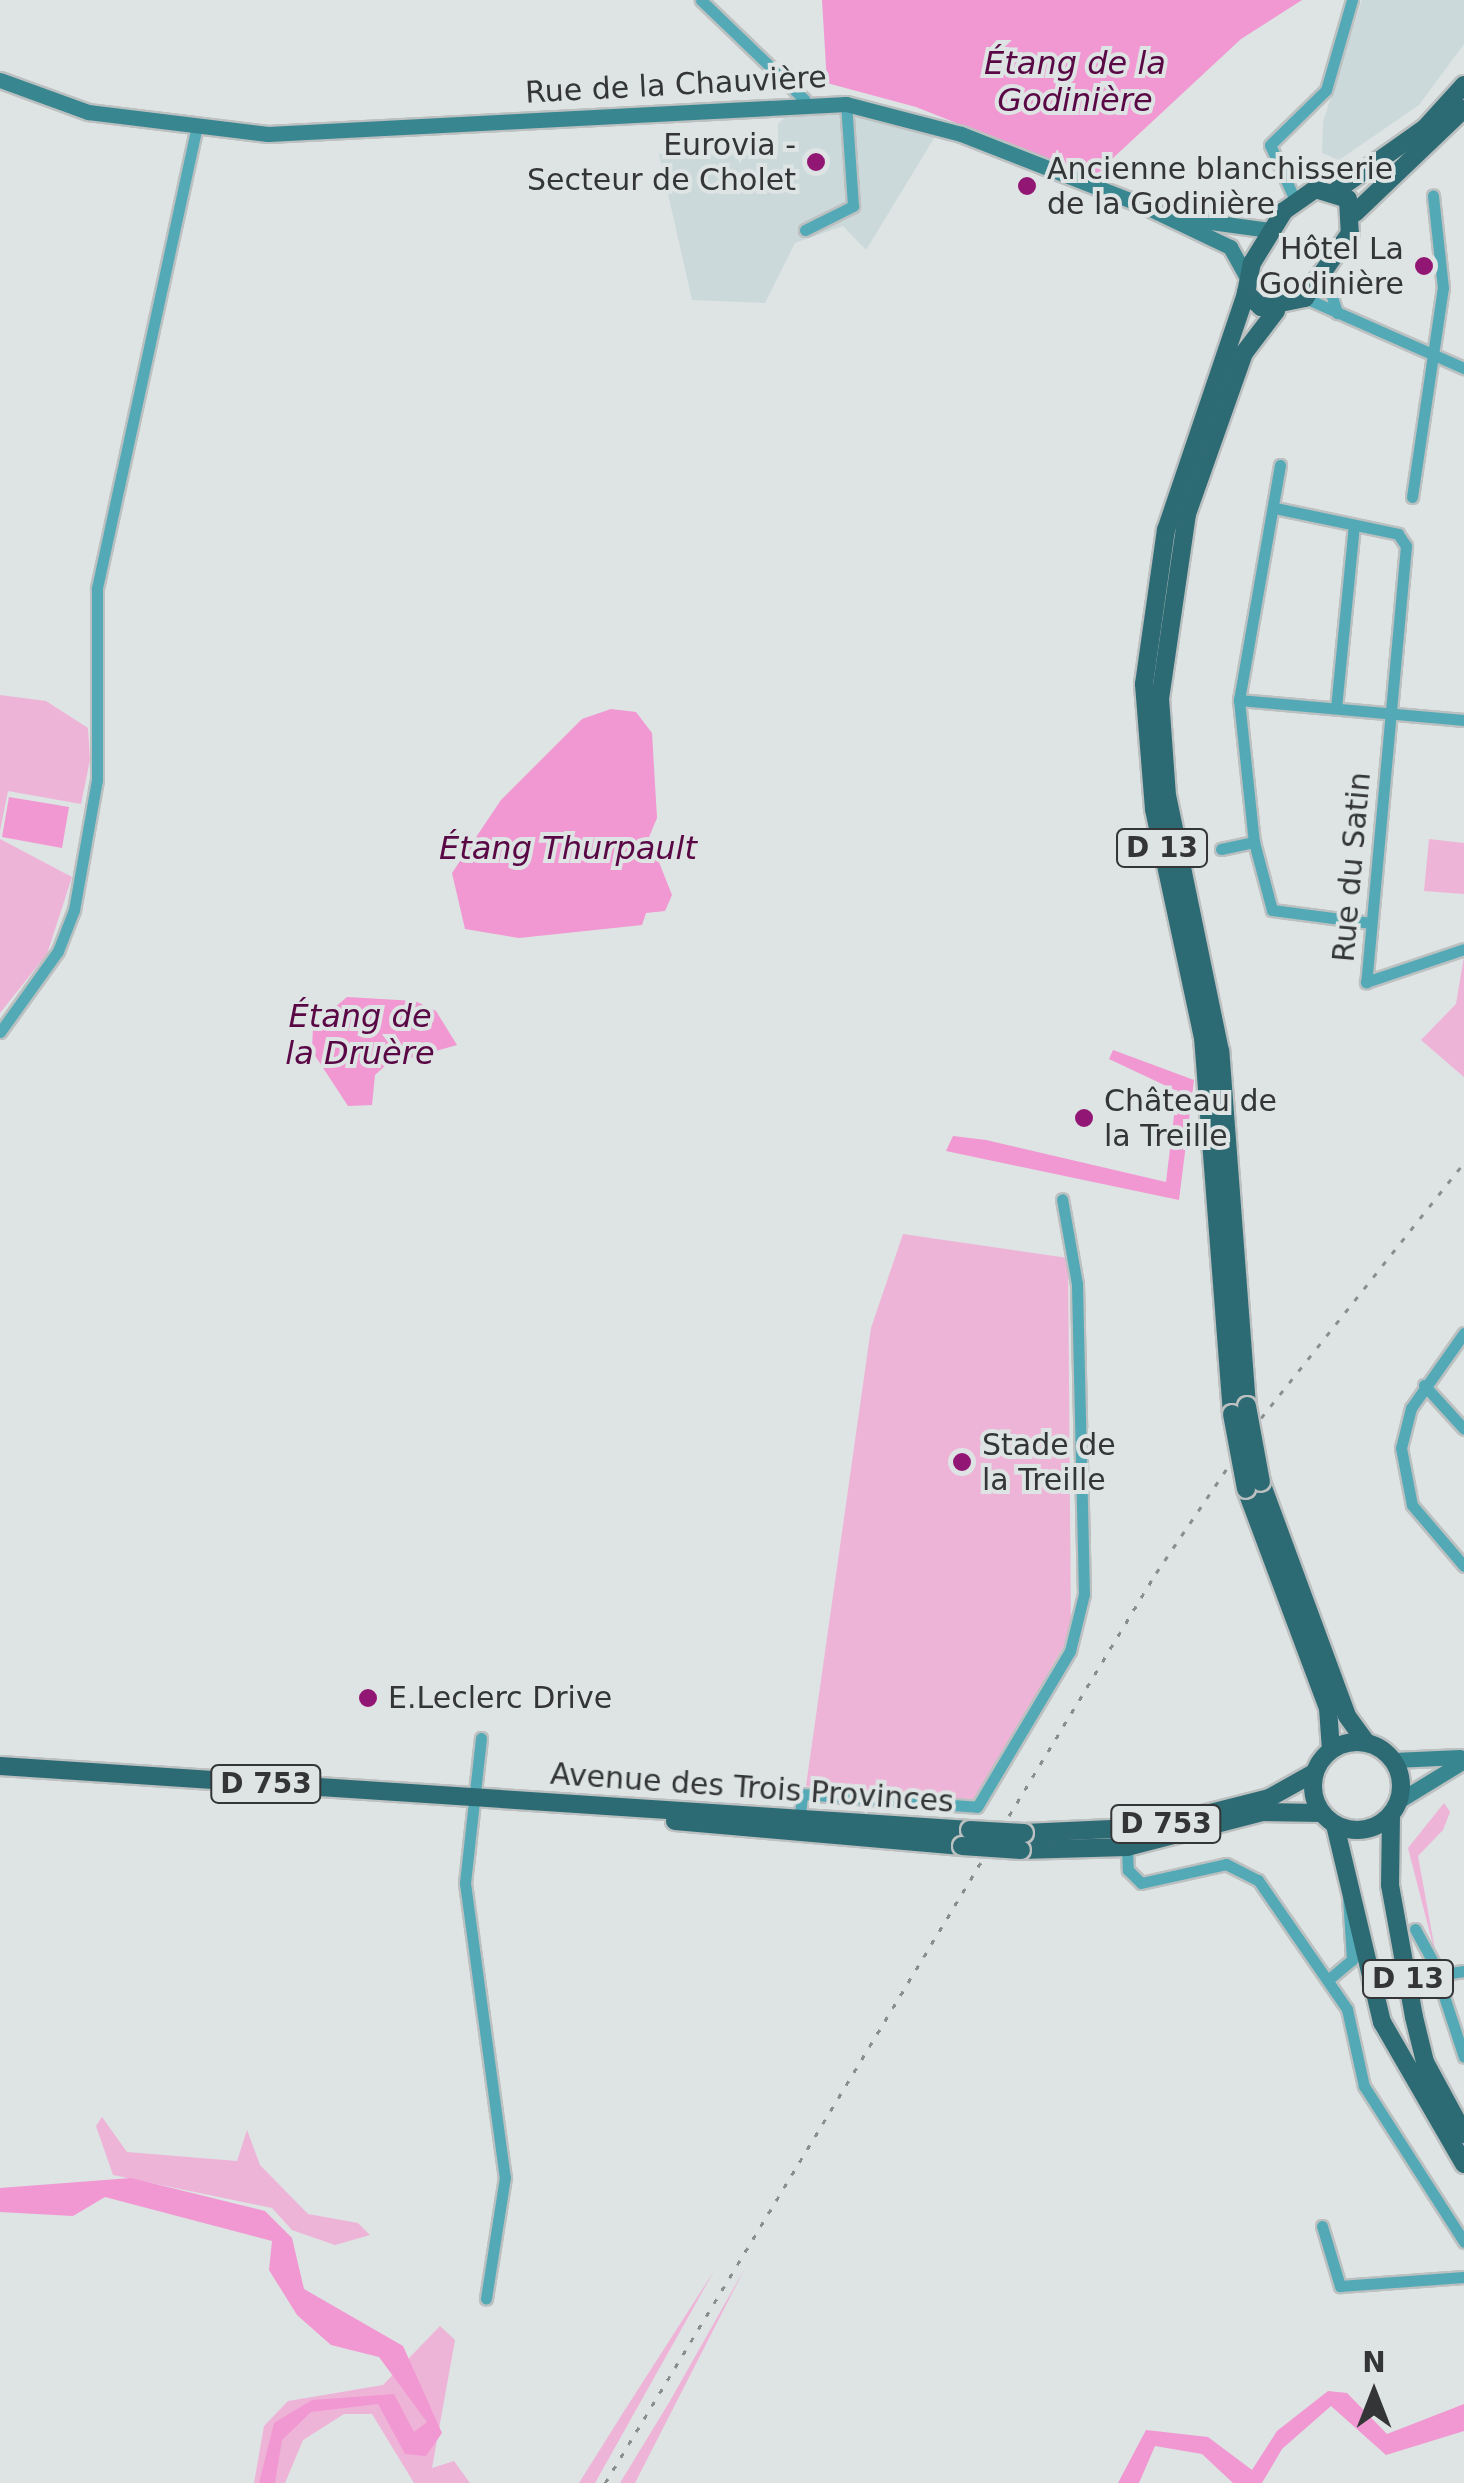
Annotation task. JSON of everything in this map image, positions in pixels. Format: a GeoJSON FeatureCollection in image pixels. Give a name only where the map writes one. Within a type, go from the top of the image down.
{"type":"FeatureCollection","features":[{"type":"Feature","properties":{"kind":"main road","name":"Rue de la Chauvière"},"geometry":{"type":"LineString","coordinates":[[0,80],[88,112],[196,129],[310,135],[805,100],[846,104],[948,130],[1142,205],[1230,247],[1246,285]]}},
{"type":"Feature","properties":{"kind":"main road"},"geometry":{"type":"LineString","coordinates":[[1464,85],[1425,128],[1337,190],[1294,200],[1270,230],[1246,285],[1276,311],[1305,298],[1325,274],[1356,213],[1464,109]]}},
{"type":"Feature","properties":{"kind":"main road"},"geometry":{"type":"LineString","coordinates":[[1337,190],[1356,213]]}},
{"type":"Feature","properties":{"kind":"main road","name":"Rue de la Chauvière"},"geometry":{"type":"LineString","coordinates":[[1142,205],[1240,232],[1270,230]]}},
{"type":"Feature","properties":{"kind":"main road","name":"D 13"},"geometry":{"type":"LineString","coordinates":[[1246,285],[1166,530],[1144,684],[1154,809],[1204,1038],[1240,1410],[1253,1486],[1328,1708],[1331,1750]]}},
{"type":"Feature","properties":{"kind":"main road","name":"D 13"},"geometry":{"type":"LineString","coordinates":[[1240,1410],[1218,1036],[1167,796],[1160,699],[1187,514],[1244,353],[1276,311]]}},
{"type":"Feature","properties":{"kind":"main road","name":"D 13"},"geometry":{"type":"LineString","coordinates":[[1253,1486],[1348,1716],[1366,1742]]}},
{"type":"Feature","properties":{"kind":"main road"},"geometry":{"type":"LineString","coordinates":[[1366,1742],[1394,1760],[1464,1759],[1365,1830],[1328,1819],[1314,1772],[1331,1750],[1366,1742]]}},
{"type":"Feature","properties":{"kind":"main road"},"geometry":{"type":"LineString","coordinates":[[1394,1760],[1396,1807]]}},
{"type":"Feature","properties":{"kind":"main road","name":"Avenue des Trois Provinces"},"geometry":{"type":"LineString","coordinates":[[0,1766],[799,1818],[966,1838]]}},
{"type":"Feature","properties":{"kind":"main road","name":"D 753"},"geometry":{"type":"LineString","coordinates":[[1022,1842],[1156,1827],[1269,1798],[1314,1772]]}},
{"type":"Feature","properties":{"kind":"main road","name":"Avenue des Trois Provinces"},"geometry":{"type":"LineString","coordinates":[[531,1802],[810,1838],[966,1838]]}},
{"type":"Feature","properties":{"kind":"main road","name":"D 13"},"geometry":{"type":"LineString","coordinates":[[1396,1807],[1390,1885],[1414,2017],[1425,2062],[1464,2134]]}},
{"type":"Feature","properties":{"kind":"main road","name":"D 753"},"geometry":{"type":"LineString","coordinates":[[966,1838],[1127,1847],[1262,1812],[1328,1819]]}},
{"type":"Feature","properties":{"kind":"main road","name":"D 13"},"geometry":{"type":"LineString","coordinates":[[1328,1819],[1350,1888],[1382,2022],[1464,2164]]}},
{"type":"Feature","properties":{"kind":"street"},"geometry":{"type":"LineString","coordinates":[[701,0],[805,100]]}},
{"type":"Feature","properties":{"kind":"street"},"geometry":{"type":"LineString","coordinates":[[1294,200],[1270,145],[1326,90],[1352,0]]}},
{"type":"Feature","properties":{"kind":"street"},"geometry":{"type":"LineString","coordinates":[[805,230],[852,206],[846,104]]}},
{"type":"Feature","properties":{"kind":"street"},"geometry":{"type":"LineString","coordinates":[[0,1032],[58,950],[74,910],[97,780],[97,588],[196,129]]}},
{"type":"Feature","properties":{"kind":"street"},"geometry":{"type":"LineString","coordinates":[[1412,497],[1443,288],[1433,196]]}},
{"type":"Feature","properties":{"kind":"street"},"geometry":{"type":"LineString","coordinates":[[1325,274],[1337,312]]}},
{"type":"Feature","properties":{"kind":"street"},"geometry":{"type":"LineString","coordinates":[[1305,298],[1464,368]]}},
{"type":"Feature","properties":{"kind":"street"},"geometry":{"type":"LineString","coordinates":[[1280,465],[1275,508],[1255,576],[1239,700],[1254,842],[1272,910],[1371,922]]}},
{"type":"Feature","properties":{"kind":"street","name":"Rue du Satin"},"geometry":{"type":"LineString","coordinates":[[1275,508],[1398,534],[1406,546],[1366,982],[1464,949]]}},
{"type":"Feature","properties":{"kind":"street"},"geometry":{"type":"LineString","coordinates":[[1336,708],[1354,525]]}},
{"type":"Feature","properties":{"kind":"street"},"geometry":{"type":"LineString","coordinates":[[1239,700],[1464,720]]}},
{"type":"Feature","properties":{"kind":"street"},"geometry":{"type":"LineString","coordinates":[[1221,849],[1254,842]]}},
{"type":"Feature","properties":{"kind":"street"},"geometry":{"type":"LineString","coordinates":[[810,1838],[799,1818],[802,1794],[978,1806],[1070,1650],[1084,1594],[1077,1284],[1062,1199]]}},
{"type":"Feature","properties":{"kind":"street"},"geometry":{"type":"LineString","coordinates":[[1464,1333],[1424,1385],[1402,1433],[1404,1483],[1419,1516],[1464,1566]]}},
{"type":"Feature","properties":{"kind":"street"},"geometry":{"type":"LineString","coordinates":[[1424,1385],[1464,1429]]}},
{"type":"Feature","properties":{"kind":"street"},"geometry":{"type":"LineString","coordinates":[[481,1738],[465,1883],[469,1955],[504,2178],[486,2299]]}},
{"type":"Feature","properties":{"kind":"street"},"geometry":{"type":"LineString","coordinates":[[1127,1847],[1128,1870],[1141,1883],[1240,1866],[1329,1979],[1356,2036],[1364,2086],[1464,2242]]}},
{"type":"Feature","properties":{"kind":"street"},"geometry":{"type":"LineString","coordinates":[[1329,1979],[1352,1960],[1350,1888]]}},
{"type":"Feature","properties":{"kind":"street"},"geometry":{"type":"LineString","coordinates":[[1415,1929],[1438,1971],[1464,2056]]}},
{"type":"Feature","properties":{"kind":"street"},"geometry":{"type":"LineString","coordinates":[[1438,1971],[1464,1971]]}},
{"type":"Feature","properties":{"kind":"street"},"geometry":{"type":"LineString","coordinates":[[1322,2226],[1340,2286],[1464,2277]]}},
{"type":"Feature","properties":{"kind":"shaded area"},"geometry":{"type":"Polygon","coordinates":[[[1362,0],[1464,0],[1464,44],[1419,105],[1339,160],[1322,153],[1323,122],[1362,0]]]}},
{"type":"Feature","properties":{"kind":"shaded area"},"geometry":{"type":"Polygon","coordinates":[[[793,110],[868,116],[936,135],[866,250],[843,226],[795,243],[765,303],[692,300],[659,154],[778,155],[778,124],[793,110]]]}},
{"type":"Feature","properties":{"kind":"shaded area"},"geometry":{"type":"Polygon","coordinates":[[[0,695],[46,701],[88,728],[90,760],[81,804],[8,791],[0,831],[0,695]]]}},
{"type":"Feature","properties":{"kind":"shaded area"},"geometry":{"type":"Polygon","coordinates":[[[0,839],[72,877],[47,954],[0,1013],[0,839]]]}},
{"type":"Feature","properties":{"kind":"shaded area"},"geometry":{"type":"Polygon","coordinates":[[[1429,839],[1464,843],[1464,894],[1424,891],[1429,839]]]}},
{"type":"Feature","properties":{"kind":"shaded area"},"geometry":{"type":"Polygon","coordinates":[[[1464,956],[1464,1077],[1421,1040],[1456,1004],[1464,956]]]}},
{"type":"Feature","properties":{"kind":"shaded area","name":"Stade de la Treille"},"geometry":{"type":"Polygon","coordinates":[[[903,1234],[1068,1258],[1071,1633],[975,1803],[806,1786],[871,1328],[903,1234]]]}},
{"type":"Feature","properties":{"kind":"shaded area"},"geometry":{"type":"Polygon","coordinates":[[[1444,1803],[1450,1812],[1443,1830],[1418,1856],[1437,1961],[1408,1848],[1444,1803]]]}},
{"type":"Feature","properties":{"kind":"shaded area"},"geometry":{"type":"Polygon","coordinates":[[[102,2117],[127,2152],[237,2161],[247,2130],[260,2165],[308,2214],[358,2223],[370,2235],[335,2245],[292,2230],[272,2208],[113,2175],[96,2126],[102,2117]]]}},
{"type":"Feature","properties":{"kind":"shaded area"},"geometry":{"type":"Polygon","coordinates":[[[745,2268],[635,2483],[620,2483],[670,2401],[745,2268]]]}},
{"type":"Feature","properties":{"kind":"shaded area"},"geometry":{"type":"Polygon","coordinates":[[[714,2271],[595,2483],[579,2483],[621,2416],[714,2271]]]}},
{"type":"Feature","properties":{"kind":"shaded area"},"geometry":{"type":"Polygon","coordinates":[[[440,2326],[455,2340],[432,2468],[454,2461],[470,2483],[414,2483],[372,2414],[344,2414],[303,2440],[285,2483],[254,2483],[264,2426],[288,2401],[383,2385],[440,2326]]]}},
{"type":"Feature","properties":{"kind":"water","name":"Étang de la Godinière"},"geometry":{"type":"Polygon","coordinates":[[[822,0],[1302,0],[1241,39],[1112,159],[1107,183],[916,107],[827,83],[822,0]]]}},
{"type":"Feature","properties":{"kind":"water","name":"Étang Thurpault"},"geometry":{"type":"Polygon","coordinates":[[[611,709],[636,712],[652,733],[657,818],[649,837],[672,895],[665,911],[646,913],[642,925],[519,938],[465,929],[452,873],[501,800],[582,719],[611,709]]]}},
{"type":"Feature","properties":{"kind":"water"},"geometry":{"type":"Polygon","coordinates":[[[9,797],[69,807],[62,848],[2,837],[9,797]]]}},
{"type":"Feature","properties":{"kind":"water","name":"Étang de la Druère"},"geometry":{"type":"Polygon","coordinates":[[[347,997],[415,1001],[436,1011],[457,1045],[386,1065],[375,1075],[372,1105],[348,1106],[312,1051],[313,1026],[347,997]]]}},
{"type":"Feature","properties":{"kind":"water"},"geometry":{"type":"Polygon","coordinates":[[[1113,1050],[1194,1080],[1179,1200],[946,1151],[953,1136],[986,1140],[1166,1182],[1177,1091],[1109,1059],[1113,1050]]]}},
{"type":"Feature","properties":{"kind":"water"},"geometry":{"type":"Polygon","coordinates":[[[131,2178],[265,2211],[292,2238],[304,2289],[403,2346],[442,2433],[426,2456],[405,2454],[378,2404],[311,2412],[282,2440],[275,2483],[259,2483],[274,2423],[312,2400],[394,2394],[414,2432],[427,2422],[379,2357],[331,2345],[297,2315],[269,2270],[272,2241],[105,2197],[73,2216],[0,2212],[0,2188],[131,2178]]]}},
{"type":"Feature","properties":{"kind":"water"},"geometry":{"type":"Polygon","coordinates":[[[1328,2391],[1347,2393],[1387,2434],[1464,2404],[1464,2431],[1386,2455],[1331,2406],[1282,2449],[1262,2483],[1233,2483],[1202,2454],[1155,2446],[1139,2483],[1118,2483],[1146,2430],[1208,2437],[1252,2470],[1277,2431],[1328,2391]]]}},
{"type":"Feature","properties":{"kind":"railway"},"geometry":{"type":"LineString","coordinates":[[605,2483],[1156,1573],[1261,1418],[1464,1163]]}},
{"type":"Feature","properties":{"kind":"place","name":"Eurovia - Secteur de Cholet"},"geometry":{"type":"Point","coordinates":[816,162]}},
{"type":"Feature","properties":{"kind":"place","name":"Ancienne blanchisserie de la Godinière"},"geometry":{"type":"Point","coordinates":[1027,186]}},
{"type":"Feature","properties":{"kind":"place","name":"Hôtel La Godinière"},"geometry":{"type":"Point","coordinates":[1424,266]}},
{"type":"Feature","properties":{"kind":"place","name":"Château de la Treille"},"geometry":{"type":"Point","coordinates":[1084,1118]}},
{"type":"Feature","properties":{"kind":"place","name":"Stade de la Treille"},"geometry":{"type":"Point","coordinates":[962,1462]}},
{"type":"Feature","properties":{"kind":"place","name":"E.Leclerc Drive"},"geometry":{"type":"Point","coordinates":[368,1698]}}]}
